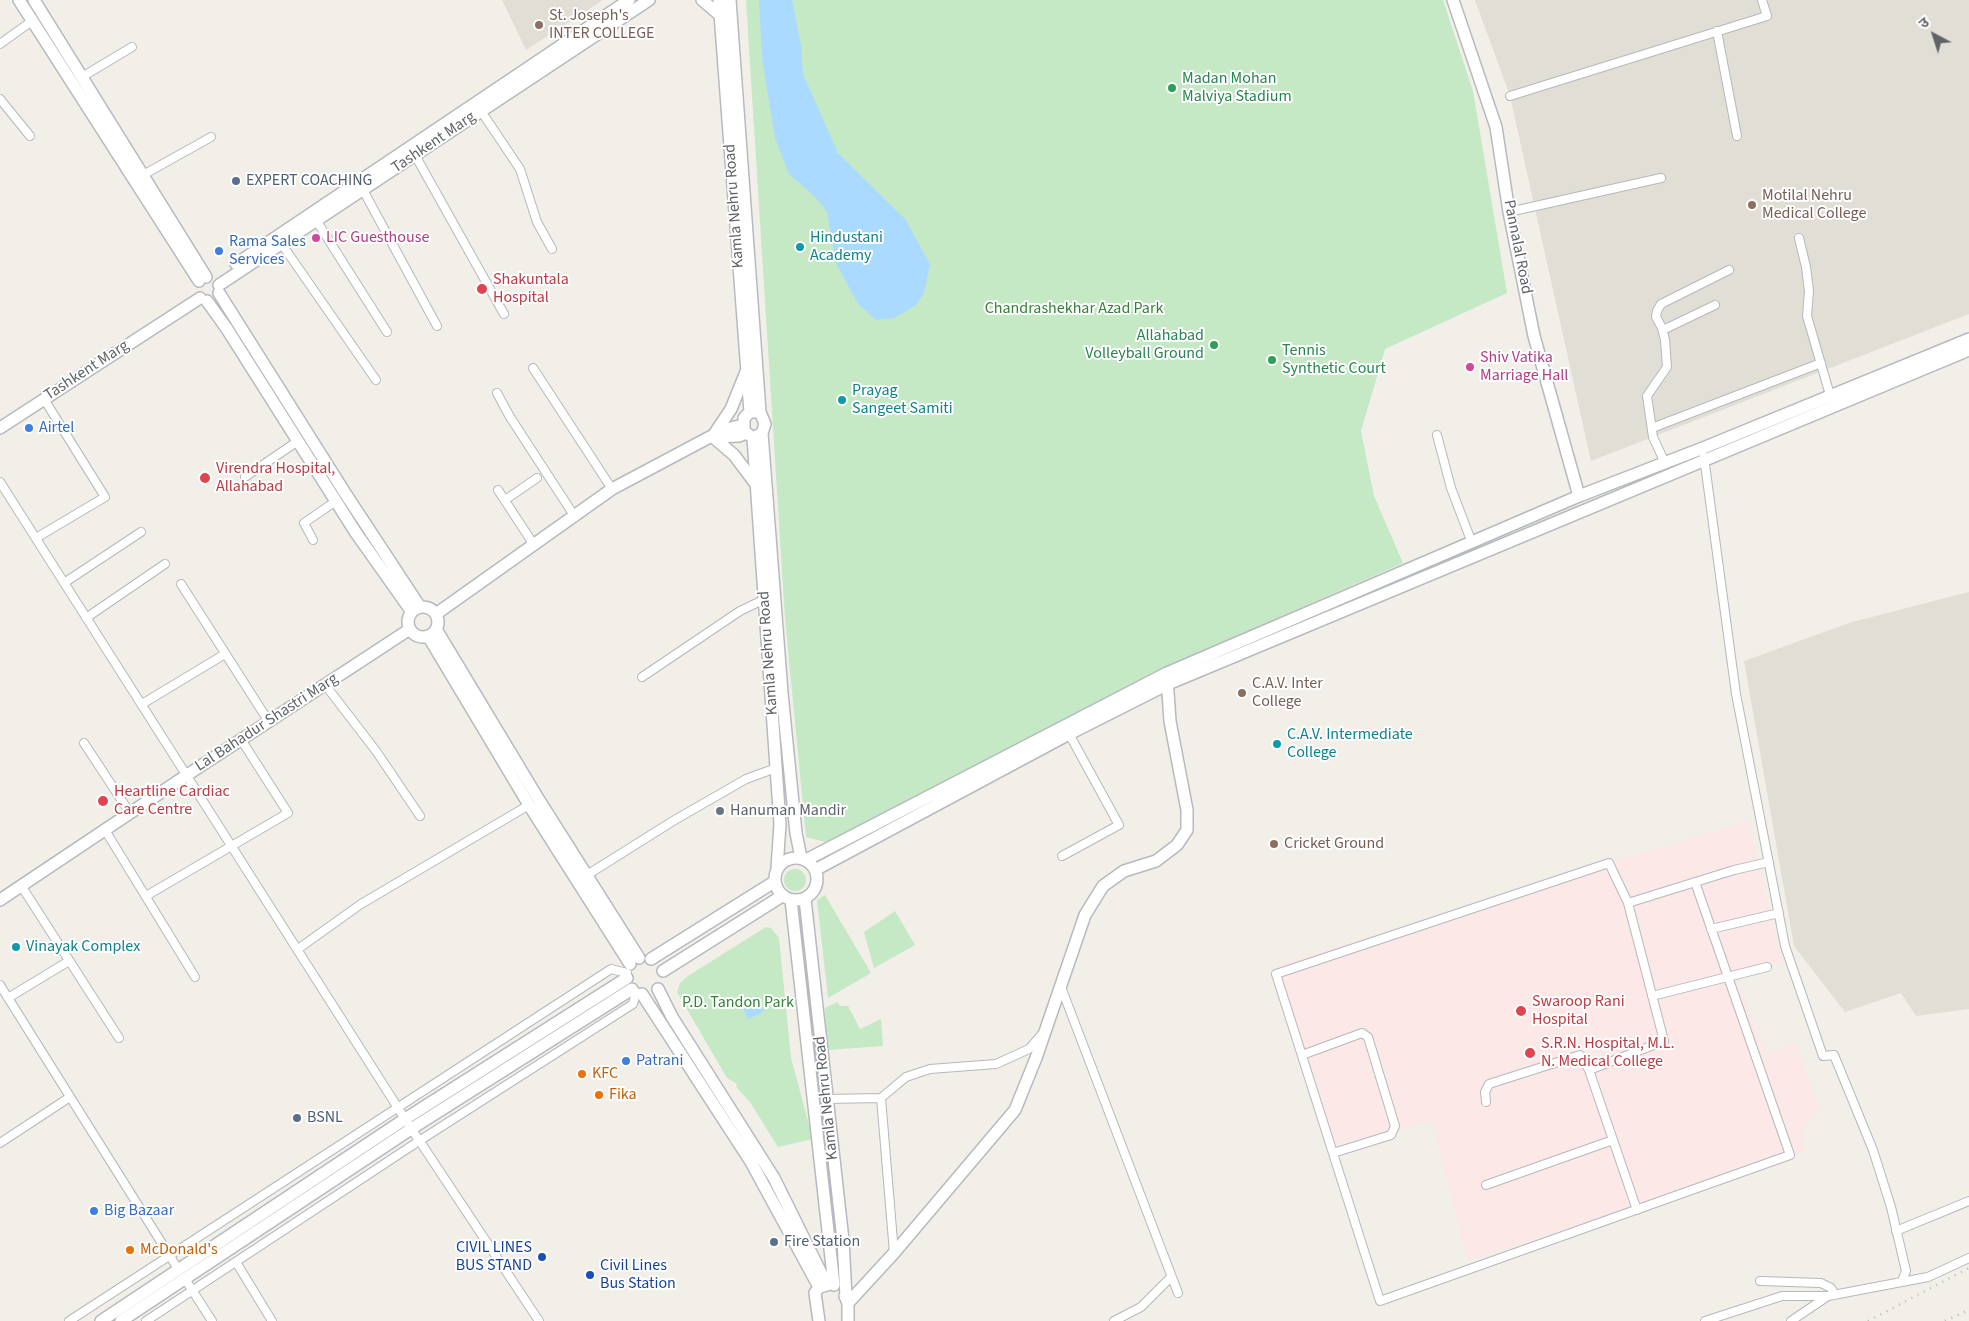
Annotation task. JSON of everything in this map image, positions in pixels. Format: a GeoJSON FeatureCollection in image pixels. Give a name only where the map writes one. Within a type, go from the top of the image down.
{"type":"FeatureCollection","features":[{"type":"Feature","properties":{"kind":"street"},"geometry":{"type":"LineString","coordinates":[[19,0],[207,288],[345,493],[416,609]]}},
{"type":"Feature","properties":{"kind":"street"},"geometry":{"type":"LineString","coordinates":[[34,0],[143,175],[207,288],[227,329],[336,501],[416,609]]}},
{"type":"Feature","properties":{"kind":"street","name":"Tashkent Marg"},"geometry":{"type":"LineString","coordinates":[[0,428],[629,0]]}},
{"type":"Feature","properties":{"kind":"street","name":"Tashkent Marg"},"geometry":{"type":"LineString","coordinates":[[0,419],[363,190],[648,0]]}},
{"type":"Feature","properties":{"kind":"street"},"geometry":{"type":"LineString","coordinates":[[702,0],[721,16]]}},
{"type":"Feature","properties":{"kind":"street","name":"Kamla Nehru Road"},"geometry":{"type":"LineString","coordinates":[[719,0],[747,369],[755,412]]}},
{"type":"Feature","properties":{"kind":"street","name":"Kamla Nehru Road"},"geometry":{"type":"LineString","coordinates":[[730,0],[755,412]]}},
{"type":"Feature","properties":{"kind":"street","name":"Pannalal Road"},"geometry":{"type":"LineString","coordinates":[[1452,0],[1496,127],[1509,212],[1534,336],[1579,496]]}},
{"type":"Feature","properties":{"kind":"street"},"geometry":{"type":"LineString","coordinates":[[1510,96],[1767,16],[1762,0]]}},
{"type":"Feature","properties":{"kind":"street"},"geometry":{"type":"LineString","coordinates":[[0,44],[32,21]]}},
{"type":"Feature","properties":{"kind":"street"},"geometry":{"type":"LineString","coordinates":[[1717,31],[1737,136]]}},
{"type":"Feature","properties":{"kind":"street"},"geometry":{"type":"LineString","coordinates":[[82,77],[132,47]]}},
{"type":"Feature","properties":{"kind":"street"},"geometry":{"type":"LineString","coordinates":[[0,99],[30,136]]}},
{"type":"Feature","properties":{"kind":"street"},"geometry":{"type":"LineString","coordinates":[[481,111],[520,170],[537,222],[552,249]]}},
{"type":"Feature","properties":{"kind":"street"},"geometry":{"type":"LineString","coordinates":[[143,175],[211,137]]}},
{"type":"Feature","properties":{"kind":"street"},"geometry":{"type":"LineString","coordinates":[[414,156],[504,314]]}},
{"type":"Feature","properties":{"kind":"street"},"geometry":{"type":"LineString","coordinates":[[1509,212],[1661,178]]}},
{"type":"Feature","properties":{"kind":"street"},"geometry":{"type":"LineString","coordinates":[[363,190],[437,326]]}},
{"type":"Feature","properties":{"kind":"street"},"geometry":{"type":"LineString","coordinates":[[316,220],[387,332]]}},
{"type":"Feature","properties":{"kind":"street"},"geometry":{"type":"LineString","coordinates":[[1799,238],[1806,267],[1809,291],[1807,316],[1830,395]]}},
{"type":"Feature","properties":{"kind":"street"},"geometry":{"type":"LineString","coordinates":[[281,243],[376,380]]}},
{"type":"Feature","properties":{"kind":"street"},"geometry":{"type":"LineString","coordinates":[[1666,463],[1652,428],[1647,396],[1667,367],[1663,330],[1656,317],[1656,311],[1661,304],[1730,270]]}},
{"type":"Feature","properties":{"kind":"street"},"geometry":{"type":"LineString","coordinates":[[1663,330],[1715,305]]}},
{"type":"Feature","properties":{"kind":"street"},"geometry":{"type":"LineString","coordinates":[[101,1321],[178,1269],[408,1124],[635,976],[774,882],[777,868],[789,859],[803,859],[1067,730],[1167,678],[1472,543],[1579,496],[1666,463],[1704,454],[1830,395],[1969,339]]}},
{"type":"Feature","properties":{"kind":"street"},"geometry":{"type":"LineString","coordinates":[[1167,678],[1704,454],[1969,350]]}},
{"type":"Feature","properties":{"kind":"street"},"geometry":{"type":"LineString","coordinates":[[1652,428],[1821,363]]}},
{"type":"Feature","properties":{"kind":"street"},"geometry":{"type":"LineString","coordinates":[[533,368],[612,489]]}},
{"type":"Feature","properties":{"kind":"street"},"geometry":{"type":"LineString","coordinates":[[713,437],[731,409],[747,369]]}},
{"type":"Feature","properties":{"kind":"street"},"geometry":{"type":"LineString","coordinates":[[497,392],[510,418],[575,517]]}},
{"type":"Feature","properties":{"kind":"street"},"geometry":{"type":"LineString","coordinates":[[36,538],[105,497],[44,399]]}},
{"type":"Feature","properties":{"kind":"street"},"geometry":{"type":"LineString","coordinates":[[436,614],[612,489],[713,437],[739,436],[751,432],[765,424],[755,412],[744,418],[751,432]]}},
{"type":"Feature","properties":{"kind":"street","name":"Kamla Nehru Road"},"geometry":{"type":"LineString","coordinates":[[751,432],[765,599],[780,824],[777,868]]}},
{"type":"Feature","properties":{"kind":"street","name":"Kamla Nehru Road"},"geometry":{"type":"LineString","coordinates":[[751,432],[782,693],[796,833],[803,859]]}},
{"type":"Feature","properties":{"kind":"street"},"geometry":{"type":"LineString","coordinates":[[1437,435],[1451,488],[1472,543]]}},
{"type":"Feature","properties":{"kind":"street"},"geometry":{"type":"LineString","coordinates":[[713,437],[734,454],[756,484]]}},
{"type":"Feature","properties":{"kind":"street"},"geometry":{"type":"LineString","coordinates":[[245,477],[298,441]]}},
{"type":"Feature","properties":{"kind":"street"},"geometry":{"type":"LineString","coordinates":[[1704,454],[1736,694],[1785,946],[1823,1056],[1834,1055],[1874,1150],[1906,1270],[1902,1281]]}},
{"type":"Feature","properties":{"kind":"street"},"geometry":{"type":"LineString","coordinates":[[505,500],[537,478]]}},
{"type":"Feature","properties":{"kind":"street"},"geometry":{"type":"LineString","coordinates":[[0,482],[397,1107],[538,1321]]}},
{"type":"Feature","properties":{"kind":"street"},"geometry":{"type":"LineString","coordinates":[[498,490],[534,545]]}},
{"type":"Feature","properties":{"kind":"street"},"geometry":{"type":"LineString","coordinates":[[313,540],[304,523],[336,501]]}},
{"type":"Feature","properties":{"kind":"street"},"geometry":{"type":"LineString","coordinates":[[64,583],[141,532]]}},
{"type":"Feature","properties":{"kind":"street"},"geometry":{"type":"LineString","coordinates":[[86,618],[165,564]]}},
{"type":"Feature","properties":{"kind":"street"},"geometry":{"type":"LineString","coordinates":[[180,584],[268,722]]}},
{"type":"Feature","properties":{"kind":"street"},"geometry":{"type":"LineString","coordinates":[[642,677],[740,612],[765,599]]}},
{"type":"Feature","properties":{"kind":"street"},"geometry":{"type":"LineString","coordinates":[[430,608],[436,614],[438,624],[432,632],[418,636],[410,630],[408,620],[416,609],[430,608]]}},
{"type":"Feature","properties":{"kind":"street","name":"Lal Bahadur Shastri Marg"},"geometry":{"type":"LineString","coordinates":[[0,900],[187,775],[410,630]]}},
{"type":"Feature","properties":{"kind":"street"},"geometry":{"type":"LineString","coordinates":[[432,632],[529,805],[826,1286],[841,1289],[847,1300],[894,1254],[1015,1110],[1047,1028],[1085,915],[1104,886],[1124,871],[1156,861],[1177,845],[1187,830],[1187,810],[1170,720],[1167,678]]}},
{"type":"Feature","properties":{"kind":"street"},"geometry":{"type":"LineString","coordinates":[[69,1321],[611,969],[635,976],[660,966],[663,971],[663,978],[658,989],[653,992],[635,976],[587,876],[432,632]]}},
{"type":"Feature","properties":{"kind":"street"},"geometry":{"type":"LineString","coordinates":[[142,704],[225,654]]}},
{"type":"Feature","properties":{"kind":"street"},"geometry":{"type":"LineString","coordinates":[[326,686],[376,751],[420,816]]}},
{"type":"Feature","properties":{"kind":"street"},"geometry":{"type":"LineString","coordinates":[[1062,856],[1119,825],[1067,730]]}},
{"type":"Feature","properties":{"kind":"street"},"geometry":{"type":"LineString","coordinates":[[815,870],[1067,730]]}},
{"type":"Feature","properties":{"kind":"street"},"geometry":{"type":"LineString","coordinates":[[146,896],[288,813],[242,741]]}},
{"type":"Feature","properties":{"kind":"street"},"geometry":{"type":"LineString","coordinates":[[84,743],[130,813]]}},
{"type":"Feature","properties":{"kind":"street"},"geometry":{"type":"LineString","coordinates":[[587,876],[689,812],[746,779],[776,768]]}},
{"type":"Feature","properties":{"kind":"street"},"geometry":{"type":"LineString","coordinates":[[298,949],[362,904],[529,805]]}},
{"type":"Feature","properties":{"kind":"street"},"geometry":{"type":"LineString","coordinates":[[105,830],[195,976]]}},
{"type":"Feature","properties":{"kind":"street"},"geometry":{"type":"LineString","coordinates":[[663,971],[786,898],[805,899],[814,890],[817,883],[815,870],[803,859]]}},
{"type":"Feature","properties":{"kind":"street"},"geometry":{"type":"LineString","coordinates":[[1628,903],[1769,862]]}},
{"type":"Feature","properties":{"kind":"street"},"geometry":{"type":"LineString","coordinates":[[1589,1070],[1664,1042],[1628,903],[1609,863],[1276,974],[1380,1301],[1790,1155],[1695,882]]}},
{"type":"Feature","properties":{"kind":"street"},"geometry":{"type":"LineString","coordinates":[[774,882],[786,898]]}},
{"type":"Feature","properties":{"kind":"street"},"geometry":{"type":"LineString","coordinates":[[22,887],[119,1038]]}},
{"type":"Feature","properties":{"kind":"street","name":"Kamla Nehru Road"},"geometry":{"type":"LineString","coordinates":[[786,898],[826,1286],[815,1293],[817,1320]]}},
{"type":"Feature","properties":{"kind":"street","name":"Kamla Nehru Road"},"geometry":{"type":"LineString","coordinates":[[805,899],[844,1240],[848,1321]]}},
{"type":"Feature","properties":{"kind":"street"},"geometry":{"type":"LineString","coordinates":[[1711,929],[1779,913]]}},
{"type":"Feature","properties":{"kind":"street"},"geometry":{"type":"LineString","coordinates":[[8,998],[69,960]]}},
{"type":"Feature","properties":{"kind":"street"},"geometry":{"type":"LineString","coordinates":[[1652,996],[1767,967]]}},
{"type":"Feature","properties":{"kind":"street"},"geometry":{"type":"LineString","coordinates":[[146,1321],[419,1141],[633,1004],[635,976]]}},
{"type":"Feature","properties":{"kind":"street"},"geometry":{"type":"LineString","coordinates":[[0,986],[178,1269]]}},
{"type":"Feature","properties":{"kind":"street"},"geometry":{"type":"LineString","coordinates":[[1061,988],[1178,1293]]}},
{"type":"Feature","properties":{"kind":"street"},"geometry":{"type":"LineString","coordinates":[[658,989],[672,1017],[774,1178],[826,1286]]}},
{"type":"Feature","properties":{"kind":"street"},"geometry":{"type":"LineString","coordinates":[[827,1099],[881,1098],[906,1077],[930,1070],[996,1064],[1028,1049],[1047,1028]]}},
{"type":"Feature","properties":{"kind":"street"},"geometry":{"type":"LineString","coordinates":[[1302,1055],[1362,1034],[1368,1037],[1395,1126],[1391,1135],[1333,1153]]}},
{"type":"Feature","properties":{"kind":"street"},"geometry":{"type":"LineString","coordinates":[[1486,1102],[1485,1092],[1489,1084],[1580,1056],[1589,1070],[1637,1210]]}},
{"type":"Feature","properties":{"kind":"street"},"geometry":{"type":"LineString","coordinates":[[0,1143],[70,1097]]}},
{"type":"Feature","properties":{"kind":"street"},"geometry":{"type":"LineString","coordinates":[[881,1098],[894,1254]]}},
{"type":"Feature","properties":{"kind":"street"},"geometry":{"type":"LineString","coordinates":[[121,1321],[185,1279],[408,1124]]}},
{"type":"Feature","properties":{"kind":"street"},"geometry":{"type":"LineString","coordinates":[[1486,1185],[1613,1140]]}},
{"type":"Feature","properties":{"kind":"street"},"geometry":{"type":"LineString","coordinates":[[1896,1230],[1969,1201]]}},
{"type":"Feature","properties":{"kind":"street"},"geometry":{"type":"LineString","coordinates":[[1705,1321],[1782,1296],[1831,1295],[1928,1277],[1969,1258]]}},
{"type":"Feature","properties":{"kind":"street"},"geometry":{"type":"LineString","coordinates":[[236,1262],[272,1321]]}},
{"type":"Feature","properties":{"kind":"street"},"geometry":{"type":"LineString","coordinates":[[1114,1321],[1141,1307],[1171,1276]]}},
{"type":"Feature","properties":{"kind":"street"},"geometry":{"type":"LineString","coordinates":[[185,1279],[212,1321]]}},
{"type":"Feature","properties":{"kind":"street"},"geometry":{"type":"LineString","coordinates":[[1760,1281],[1821,1283],[1831,1288],[1831,1295]]}},
{"type":"Feature","properties":{"kind":"street"},"geometry":{"type":"LineString","coordinates":[[1791,1321],[1831,1295]]}},
{"type":"Feature","properties":{"kind":"shaded area","name":"St. Joseph's INTER COLLEGE"},"geometry":{"type":"Polygon","coordinates":[[[502,0],[603,0],[526,50],[502,0]]]}},
{"type":"Feature","properties":{"kind":"shaded area","name":"Motilal Nehru Medical College"},"geometry":{"type":"Polygon","coordinates":[[[1475,0],[1969,0],[1969,314],[1591,461],[1510,96],[1475,0]]]}},
{"type":"Feature","properties":{"kind":"shaded area"},"geometry":{"type":"Polygon","coordinates":[[[1969,592],[1969,1009],[1916,1016],[1901,993],[1845,1012],[1794,946],[1744,661],[1852,622],[1969,592]]]}},
{"type":"Feature","properties":{"kind":"shaded area","name":"Swaroop Rani Hospital"},"geometry":{"type":"Polygon","coordinates":[[[1748,821],[1782,961],[1736,979],[1767,1055],[1795,1042],[1819,1109],[1803,1128],[1805,1151],[1468,1261],[1432,1121],[1336,1145],[1277,965],[1748,821]]]}},
{"type":"Feature","properties":{"kind":"green space","name":"Chandrashekhar Azad Park"},"geometry":{"type":"Polygon","coordinates":[[[746,0],[1443,0],[1473,91],[1507,293],[1385,349],[1361,431],[1374,496],[1403,563],[1154,672],[829,843],[806,837],[785,618],[746,0]]]}},
{"type":"Feature","properties":{"kind":"green space"},"geometry":{"type":"Polygon","coordinates":[[[795,869],[803,872],[806,880],[803,888],[795,891],[787,888],[784,880],[787,872],[795,869]]]}},
{"type":"Feature","properties":{"kind":"green space"},"geometry":{"type":"Polygon","coordinates":[[[825,895],[871,973],[828,998],[817,900],[825,895]]]}},
{"type":"Feature","properties":{"kind":"green space"},"geometry":{"type":"Polygon","coordinates":[[[895,911],[915,945],[874,968],[864,932],[895,911]]]}},
{"type":"Feature","properties":{"kind":"green space","name":"P.D. Tandon Park"},"geometry":{"type":"Polygon","coordinates":[[[766,927],[771,928],[779,938],[791,1058],[813,1139],[778,1147],[750,1102],[737,1088],[736,1083],[727,1078],[677,992],[680,983],[688,976],[766,927]]]}},
{"type":"Feature","properties":{"kind":"green space"},"geometry":{"type":"Polygon","coordinates":[[[837,1002],[840,1006],[848,1006],[860,1029],[881,1019],[883,1046],[827,1050],[825,1008],[837,1002]]]}},
{"type":"Feature","properties":{"kind":"water"},"geometry":{"type":"Polygon","coordinates":[[[759,0],[792,0],[801,45],[803,74],[838,153],[905,219],[930,264],[924,293],[916,305],[894,318],[876,320],[858,304],[836,263],[827,212],[816,198],[789,174],[775,138],[762,58],[759,0]]]}},
{"type":"Feature","properties":{"kind":"water"},"geometry":{"type":"Polygon","coordinates":[[[757,996],[764,1012],[748,1019],[741,1003],[757,996]]]}},
{"type":"Feature","properties":{"kind":"railway"},"geometry":{"type":"LineString","coordinates":[[1868,1321],[1969,1268]]}},
{"type":"Feature","properties":{"kind":"railway"},"geometry":{"type":"LineString","coordinates":[[1945,1321],[1969,1310]]}},
{"type":"Feature","properties":{"kind":"place","name":"St. Joseph's INTER COLLEGE"},"geometry":{"type":"Point","coordinates":[539,25]}},
{"type":"Feature","properties":{"kind":"place","name":"Madan Mohan Malviya Stadium"},"geometry":{"type":"Point","coordinates":[1172,88]}},
{"type":"Feature","properties":{"kind":"place","name":"EXPERT COACHING"},"geometry":{"type":"Point","coordinates":[236,181]}},
{"type":"Feature","properties":{"kind":"place","name":"Motilal Nehru Medical College"},"geometry":{"type":"Point","coordinates":[1752,205]}},
{"type":"Feature","properties":{"kind":"place","name":"LIC Guesthouse"},"geometry":{"type":"Point","coordinates":[316,238]}},
{"type":"Feature","properties":{"kind":"place","name":"Hindustani Academy"},"geometry":{"type":"Point","coordinates":[800,247]}},
{"type":"Feature","properties":{"kind":"place","name":"Rama Sales Services"},"geometry":{"type":"Point","coordinates":[219,251]}},
{"type":"Feature","properties":{"kind":"place","name":"Shakuntala Hospital"},"geometry":{"type":"Point","coordinates":[482,289]}},
{"type":"Feature","properties":{"kind":"place","name":"Allahabad Volleyball Ground"},"geometry":{"type":"Point","coordinates":[1214,345]}},
{"type":"Feature","properties":{"kind":"place","name":"Tennis Synthetic Court"},"geometry":{"type":"Point","coordinates":[1272,360]}},
{"type":"Feature","properties":{"kind":"place","name":"Shiv Vatika Marriage Hall"},"geometry":{"type":"Point","coordinates":[1470,367]}},
{"type":"Feature","properties":{"kind":"place","name":"Prayag Sangeet Samiti"},"geometry":{"type":"Point","coordinates":[842,400]}},
{"type":"Feature","properties":{"kind":"place","name":"Airtel"},"geometry":{"type":"Point","coordinates":[29,428]}},
{"type":"Feature","properties":{"kind":"place","name":"Virendra Hospital, Allahabad"},"geometry":{"type":"Point","coordinates":[205,478]}},
{"type":"Feature","properties":{"kind":"place","name":"C.A.V. Inter College"},"geometry":{"type":"Point","coordinates":[1242,693]}},
{"type":"Feature","properties":{"kind":"place","name":"C.A.V. Intermediate College"},"geometry":{"type":"Point","coordinates":[1277,744]}},
{"type":"Feature","properties":{"kind":"place","name":"Heartline Cardiac Care Centre"},"geometry":{"type":"Point","coordinates":[103,801]}},
{"type":"Feature","properties":{"kind":"place","name":"Hanuman Mandir"},"geometry":{"type":"Point","coordinates":[720,811]}},
{"type":"Feature","properties":{"kind":"place","name":"Cricket Ground"},"geometry":{"type":"Point","coordinates":[1274,844]}},
{"type":"Feature","properties":{"kind":"place","name":"Vinayak Complex"},"geometry":{"type":"Point","coordinates":[16,947]}},
{"type":"Feature","properties":{"kind":"place","name":"Swaroop Rani Hospital"},"geometry":{"type":"Point","coordinates":[1521,1011]}},
{"type":"Feature","properties":{"kind":"place","name":"S.R.N. Hospital, M.L. N. Medical College"},"geometry":{"type":"Point","coordinates":[1530,1053]}},
{"type":"Feature","properties":{"kind":"place","name":"Patrani"},"geometry":{"type":"Point","coordinates":[626,1061]}},
{"type":"Feature","properties":{"kind":"place","name":"KFC"},"geometry":{"type":"Point","coordinates":[582,1074]}},
{"type":"Feature","properties":{"kind":"place","name":"Fika"},"geometry":{"type":"Point","coordinates":[599,1095]}},
{"type":"Feature","properties":{"kind":"place","name":"BSNL"},"geometry":{"type":"Point","coordinates":[297,1118]}},
{"type":"Feature","properties":{"kind":"place","name":"Big Bazaar"},"geometry":{"type":"Point","coordinates":[94,1211]}},
{"type":"Feature","properties":{"kind":"place","name":"Fire Station"},"geometry":{"type":"Point","coordinates":[774,1242]}},
{"type":"Feature","properties":{"kind":"place","name":"McDonald's"},"geometry":{"type":"Point","coordinates":[130,1250]}},
{"type":"Feature","properties":{"kind":"place","name":"CIVIL LINES BUS STAND"},"geometry":{"type":"Point","coordinates":[542,1257]}},
{"type":"Feature","properties":{"kind":"place","name":"Civil Lines Bus Station"},"geometry":{"type":"Point","coordinates":[590,1275]}}]}
